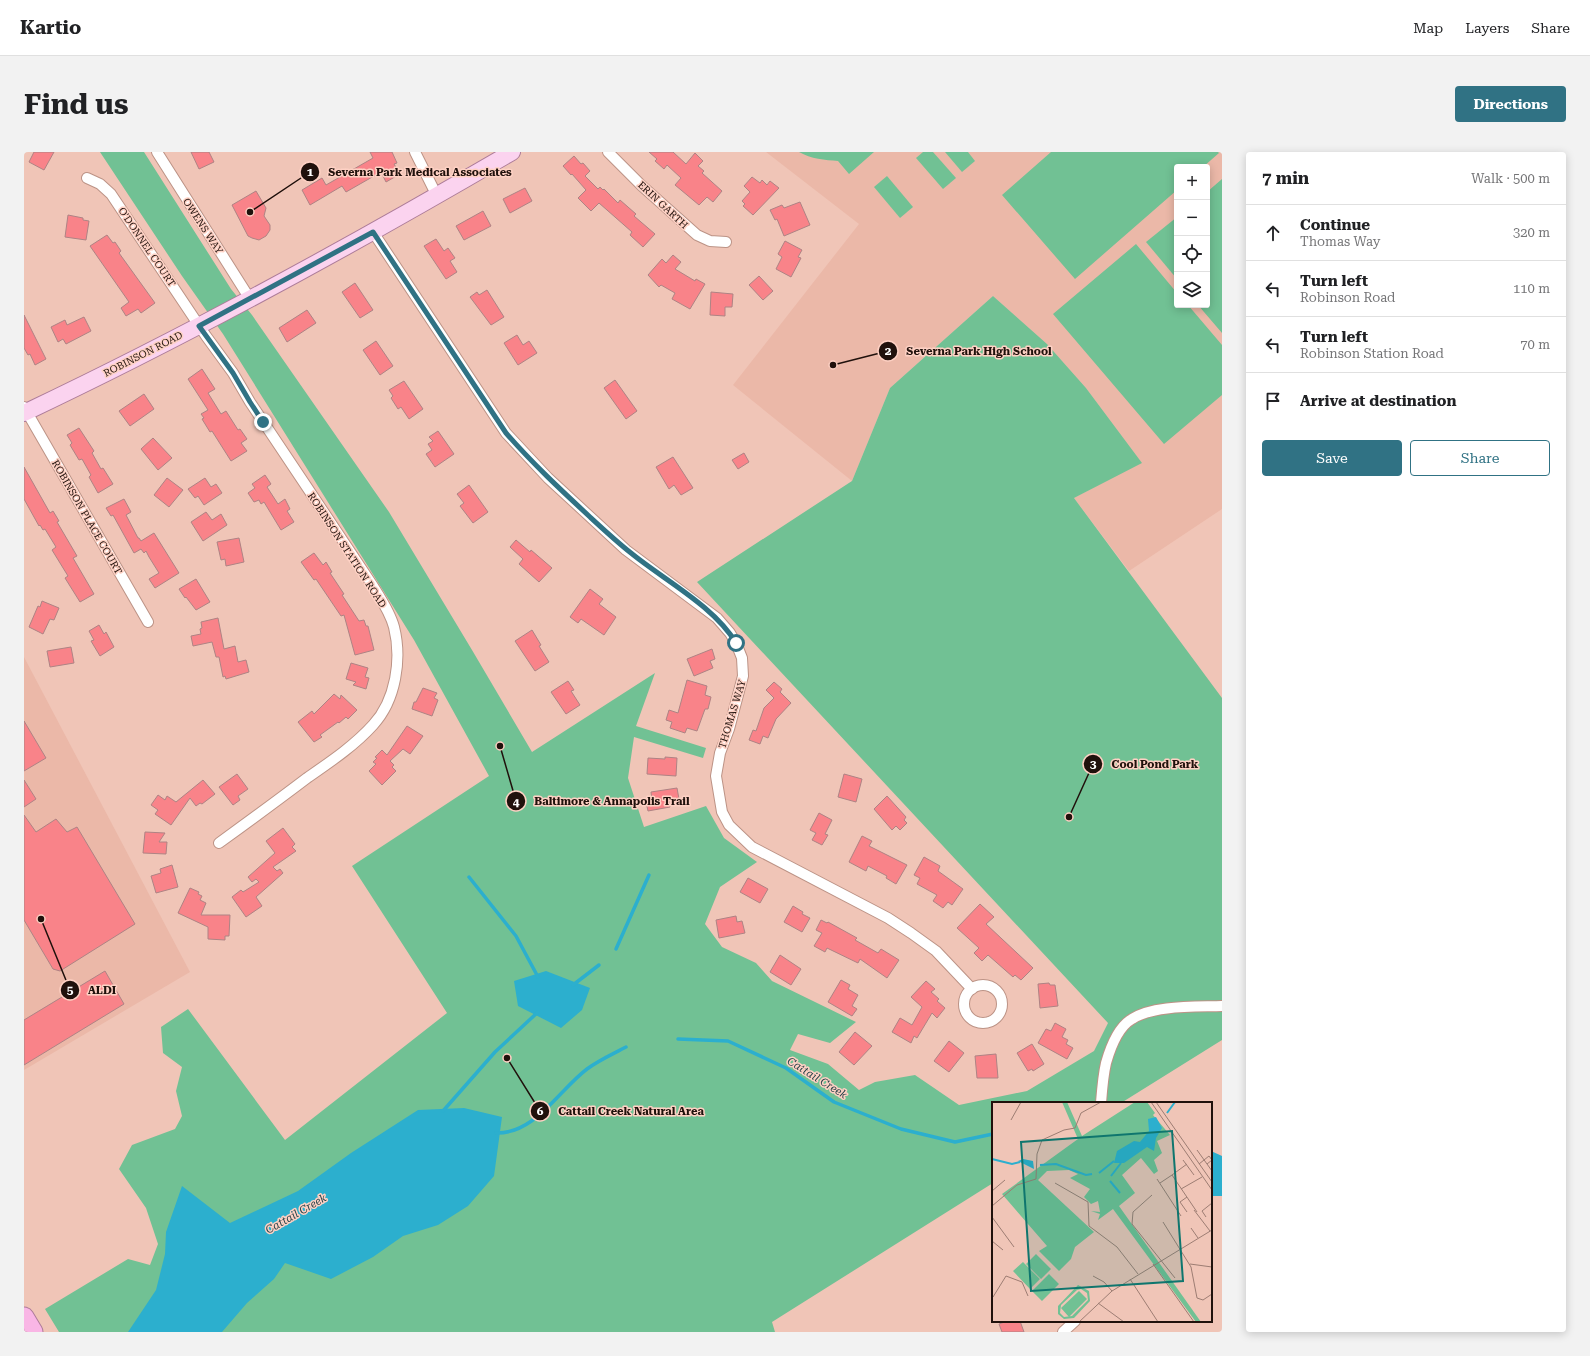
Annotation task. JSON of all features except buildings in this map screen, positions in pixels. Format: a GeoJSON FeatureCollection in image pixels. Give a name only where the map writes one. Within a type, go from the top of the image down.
{"type":"FeatureCollection","features":[{"type":"Feature","properties":{"kind":"highway"},"geometry":{"type":"LineString","coordinates":[[24,1317],[33,1332]]}},
{"type":"Feature","properties":{"kind":"main road","name":"ROBINSON ROAD"},"geometry":{"type":"LineString","coordinates":[[25,410],[199,326],[250,299],[373,232],[512,152]]}},
{"type":"Feature","properties":{"kind":"street","name":"OWENS WAY"},"geometry":{"type":"LineString","coordinates":[[157,152],[250,299]]}},
{"type":"Feature","properties":{"kind":"street"},"geometry":{"type":"LineString","coordinates":[[415,152],[437,196]]}},
{"type":"Feature","properties":{"kind":"street","name":"ERIN GARTH"},"geometry":{"type":"LineString","coordinates":[[608,152],[642,186],[697,235],[710,241],[726,242]]}},
{"type":"Feature","properties":{"kind":"street","name":"O'DONNEL COURT"},"geometry":{"type":"LineString","coordinates":[[87,178],[100,184],[111,194],[199,326]]}},
{"type":"Feature","properties":{"kind":"street","name":"THOMAS WAY"},"geometry":{"type":"LineString","coordinates":[[373,232],[506,433],[548,478],[626,550],[717,618],[730,633],[742,658],[743,676],[729,729],[720,753],[716,776],[722,812],[729,826],[752,847],[888,918],[911,933],[936,952],[972,989]]}},
{"type":"Feature","properties":{"kind":"street","name":"ROBINSON STATION ROAD"},"geometry":{"type":"LineString","coordinates":[[199,326],[233,373],[250,402],[384,605],[394,626],[397,646],[396,670],[392,690],[383,711],[374,724],[349,748],[219,843]]}},
{"type":"Feature","properties":{"kind":"street","name":"ROBINSON PLACE COURT"},"geometry":{"type":"LineString","coordinates":[[25,410],[148,622]]}},
{"type":"Feature","properties":{"kind":"street"},"geometry":{"type":"LineString","coordinates":[[1101,1102],[1106,1064],[1111,1048],[1121,1030],[1130,1019],[1143,1013],[1156,1010],[1222,1006]]}},
{"type":"Feature","properties":{"kind":"street"},"geometry":{"type":"LineString","coordinates":[[1063,1332],[1074,1322]]}},
{"type":"Feature","properties":{"kind":"shaded area"},"geometry":{"type":"Polygon","coordinates":[[[766,152],[1222,152],[1222,509],[1129,571],[1074,498],[1141,462],[1086,388],[1047,344],[993,296],[890,388],[852,481],[733,385],[859,224],[766,152]]]}},
{"type":"Feature","properties":{"kind":"shaded area"},"geometry":{"type":"Polygon","coordinates":[[[24,657],[190,972],[24,1070],[24,657]]]}},
{"type":"Feature","properties":{"kind":"green space"},"geometry":{"type":"Polygon","coordinates":[[[100,152],[144,152],[231,289],[252,315],[389,512],[532,752],[655,673],[636,726],[706,748],[703,758],[634,737],[628,778],[644,827],[706,806],[724,838],[757,862],[720,887],[705,924],[722,947],[756,963],[772,981],[856,1022],[830,1043],[798,1034],[790,1050],[828,1064],[859,1090],[875,1082],[915,1075],[959,1105],[1027,1091],[1094,1051],[1108,1023],[697,582],[852,481],[890,388],[993,296],[1047,344],[1086,388],[1142,463],[1074,498],[1222,698],[1222,1040],[1123,1102],[992,1102],[992,1184],[772,1322],[775,1332],[59,1332],[45,1309],[128,1259],[150,1265],[158,1244],[146,1208],[119,1169],[132,1145],[175,1129],[182,1116],[176,1091],[182,1067],[163,1053],[161,1027],[188,1009],[285,1140],[447,1013],[352,866],[489,776],[414,640],[223,334],[182,276],[100,152]]]}},
{"type":"Feature","properties":{"kind":"green space"},"geometry":{"type":"Polygon","coordinates":[[[799,152],[874,152],[849,174],[838,161],[813,158],[799,152]]]}},
{"type":"Feature","properties":{"kind":"green space"},"geometry":{"type":"Polygon","coordinates":[[[923,152],[933,152],[956,178],[943,189],[916,158],[923,152]]]}},
{"type":"Feature","properties":{"kind":"green space"},"geometry":{"type":"Polygon","coordinates":[[[945,152],[968,152],[975,161],[962,172],[945,152]]]}},
{"type":"Feature","properties":{"kind":"green space"},"geometry":{"type":"Polygon","coordinates":[[[1051,152],[1219,153],[1206,164],[1174,164],[1174,193],[1075,279],[1002,195],[1051,152]]]}},
{"type":"Feature","properties":{"kind":"green space"},"geometry":{"type":"Polygon","coordinates":[[[887,176],[913,207],[900,218],[874,187],[887,176]]]}},
{"type":"Feature","properties":{"kind":"green space"},"geometry":{"type":"Polygon","coordinates":[[[1222,179],[1222,333],[1201,308],[1210,308],[1210,189],[1222,179]]]}},
{"type":"Feature","properties":{"kind":"green space"},"geometry":{"type":"Polygon","coordinates":[[[1174,219],[1174,275],[1146,242],[1174,219]]]}},
{"type":"Feature","properties":{"kind":"green space"},"geometry":{"type":"Polygon","coordinates":[[[1136,244],[1174,289],[1174,308],[1191,308],[1222,345],[1222,395],[1164,444],[1053,314],[1136,244]]]}},
{"type":"Feature","properties":{"kind":"water"},"geometry":{"type":"Polygon","coordinates":[[[546,971],[590,988],[582,1010],[561,1028],[518,1006],[514,981],[546,971]]]}},
{"type":"Feature","properties":{"kind":"water"},"geometry":{"type":"Polygon","coordinates":[[[464,1108],[502,1117],[494,1176],[468,1206],[438,1225],[403,1236],[373,1257],[331,1279],[285,1263],[274,1279],[247,1303],[222,1332],[128,1332],[156,1290],[165,1254],[166,1232],[182,1186],[230,1223],[298,1191],[351,1153],[418,1110],[464,1108]]]}},
{"type":"Feature","properties":{"kind":"water"},"geometry":{"type":"Polygon","coordinates":[[[1212,1151],[1222,1156],[1222,1196],[1212,1196],[1212,1151]]]}},
{"type":"Feature","properties":{"kind":"waterway","name":"Cattail Creek"},"geometry":{"type":"LineString","coordinates":[[616,949],[649,875]]}},
{"type":"Feature","properties":{"kind":"waterway"},"geometry":{"type":"LineString","coordinates":[[469,877],[516,936],[538,977]]}},
{"type":"Feature","properties":{"kind":"waterway","name":"Cattail Creek"},"geometry":{"type":"LineString","coordinates":[[573,985],[599,965]]}},
{"type":"Feature","properties":{"kind":"waterway","name":"Cattail Creek"},"geometry":{"type":"LineString","coordinates":[[443,1111],[495,1052],[538,1012]]}},
{"type":"Feature","properties":{"kind":"waterway","name":"Cattail Creek"},"geometry":{"type":"LineString","coordinates":[[678,1039],[728,1041],[786,1068],[834,1102],[901,1129],[955,1142],[992,1134]]}},
{"type":"Feature","properties":{"kind":"waterway","name":"Cattail Creek"},"geometry":{"type":"LineString","coordinates":[[496,1133],[510,1131],[535,1119],[587,1069],[626,1047]]}},
{"type":"Feature","properties":{"kind":"place","name":"Severna Park Medical Associates"},"geometry":{"type":"Point","coordinates":[250,212]}},
{"type":"Feature","properties":{"kind":"place","name":"Severna Park High School"},"geometry":{"type":"Point","coordinates":[833,365]}},
{"type":"Feature","properties":{"kind":"place","name":"Baltimore & Annapolis Trail"},"geometry":{"type":"Point","coordinates":[500,746]}},
{"type":"Feature","properties":{"kind":"place","name":"Cool Pond Park"},"geometry":{"type":"Point","coordinates":[1069,817]}},
{"type":"Feature","properties":{"kind":"place","name":"ALDI"},"geometry":{"type":"Point","coordinates":[41,919]}},
{"type":"Feature","properties":{"kind":"place","name":"Cattail Creek Natural Area"},"geometry":{"type":"Point","coordinates":[507,1058]}},
{"type":"Feature","properties":{"kind":"route"},"geometry":{"type":"LineString","coordinates":[[263,422],[233,373],[199,326],[373,232],[506,433],[548,478],[626,550],[717,618],[730,633],[736,643]]}}]}
